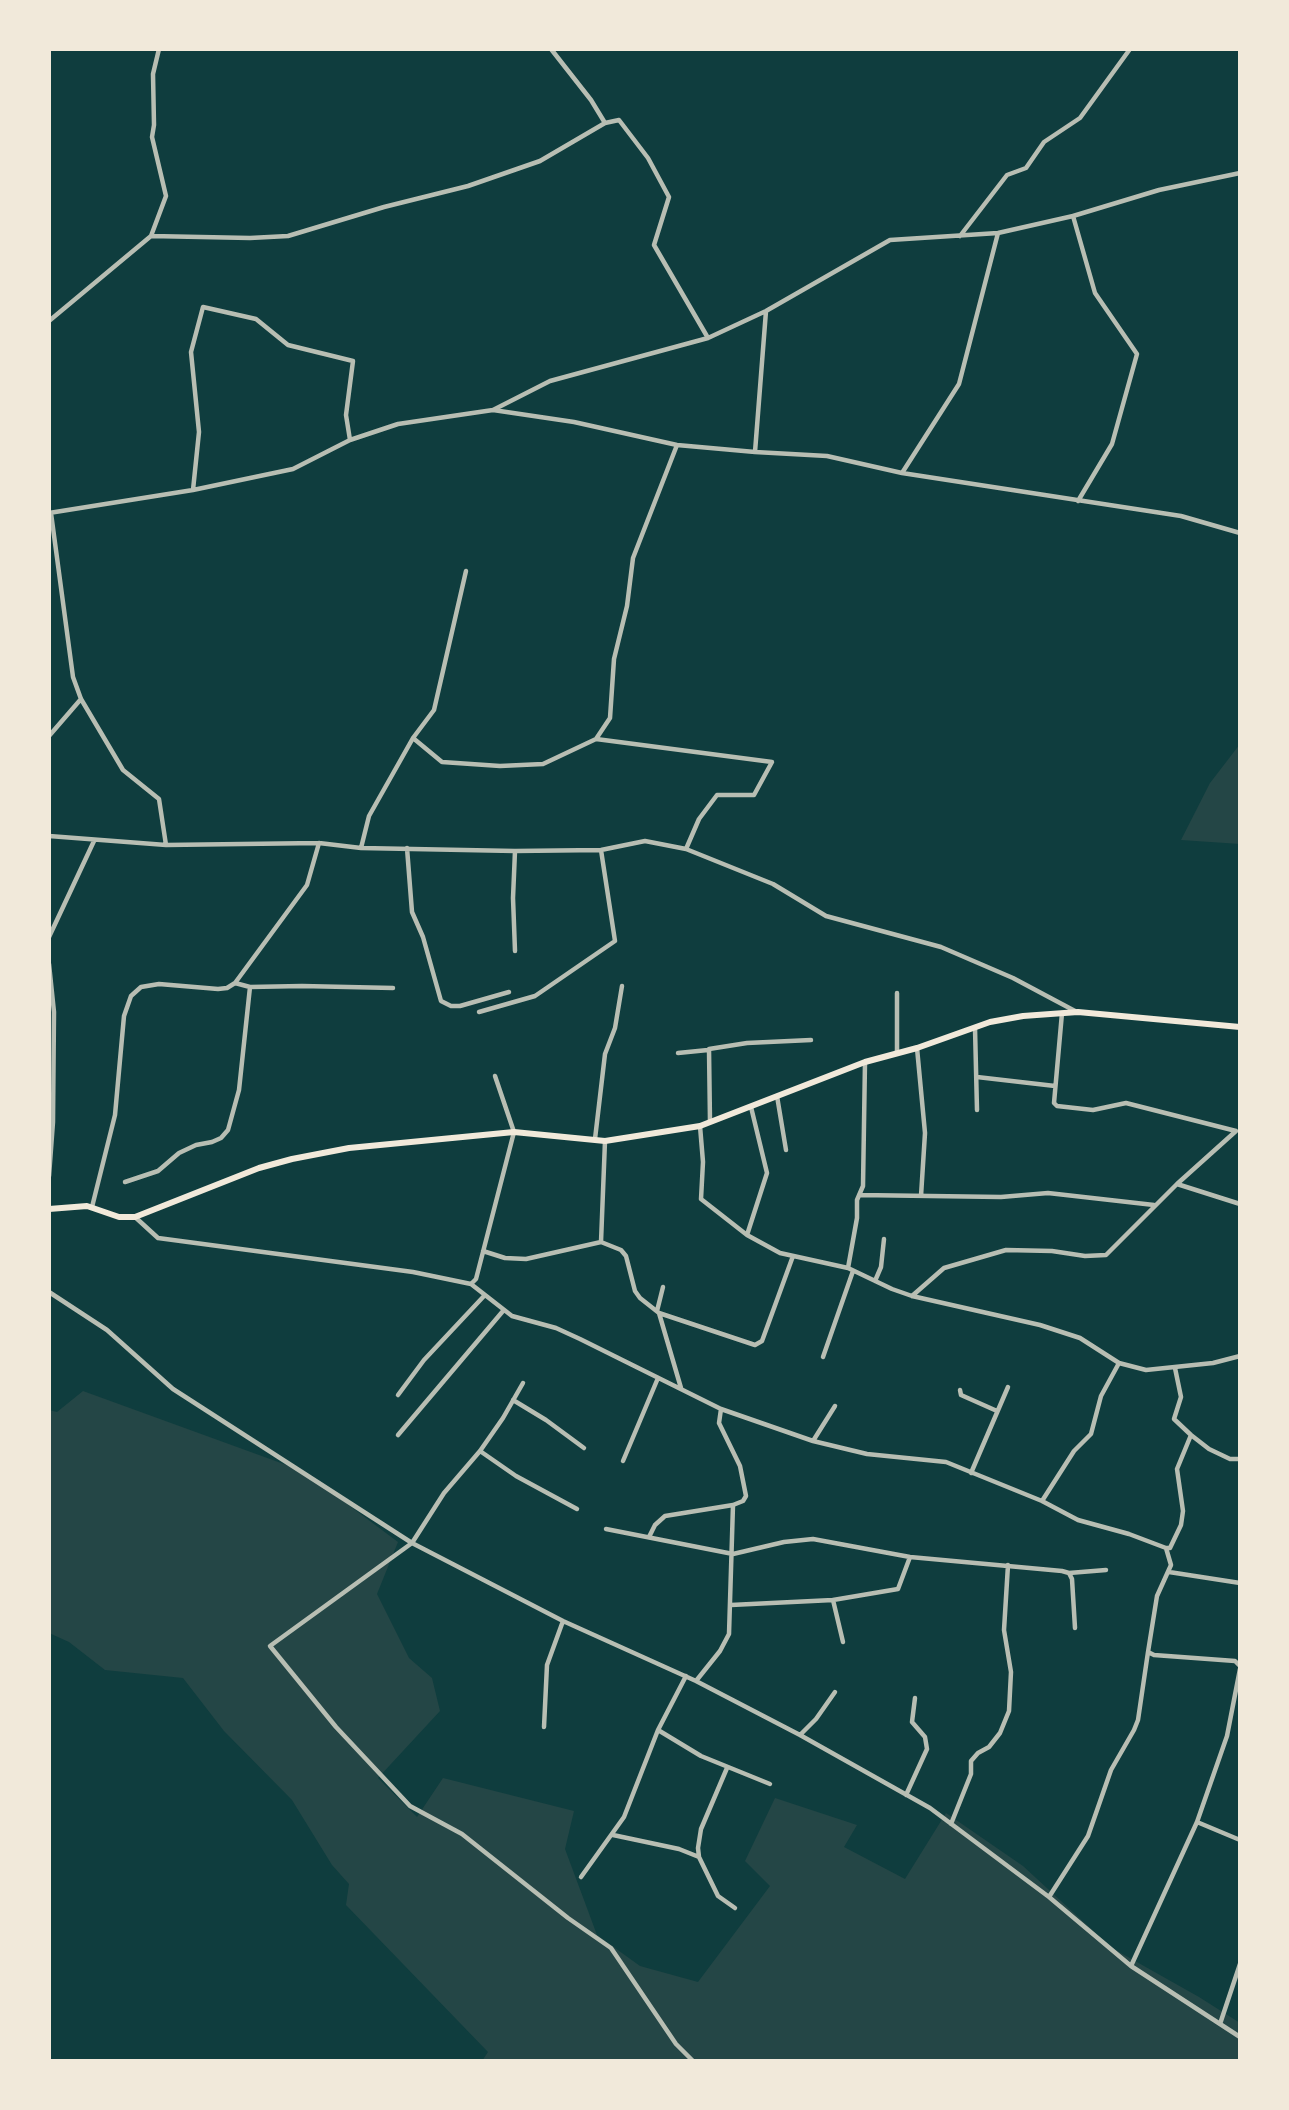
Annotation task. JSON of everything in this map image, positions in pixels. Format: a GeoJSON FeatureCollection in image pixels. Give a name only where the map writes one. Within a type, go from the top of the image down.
{"type":"FeatureCollection","features":[{"type":"Feature","properties":{"kind":"main road"},"geometry":{"type":"LineString","coordinates":[[49,1209],[93,1208],[119,1217],[135,1217],[229,1179],[292,1159],[349,1148],[514,1132],[605,1140],[700,1126],[865,1062],[1023,1016],[1078,1012],[1240,1027]]}},
{"type":"Feature","properties":{"kind":"street"},"geometry":{"type":"LineString","coordinates":[[49,321],[151,236],[166,196],[152,137],[153,74],[159,49]]}},
{"type":"Feature","properties":{"kind":"street"},"geometry":{"type":"LineString","coordinates":[[551,49],[591,100],[605,123]]}},
{"type":"Feature","properties":{"kind":"street"},"geometry":{"type":"LineString","coordinates":[[960,236],[1007,175],[1026,168],[1044,142],[1080,118],[1130,49]]}},
{"type":"Feature","properties":{"kind":"street"},"geometry":{"type":"LineString","coordinates":[[151,236],[288,236],[384,207],[468,186],[541,161],[605,123],[619,120],[648,158],[669,197],[654,245],[708,338]]}},
{"type":"Feature","properties":{"kind":"street"},"geometry":{"type":"LineString","coordinates":[[493,410],[550,381],[708,338],[766,311],[890,240],[998,233],[1073,216],[1159,190],[1240,173]]}},
{"type":"Feature","properties":{"kind":"street"},"geometry":{"type":"LineString","coordinates":[[1073,216],[1095,293],[1137,354],[1112,444],[1078,501]]}},
{"type":"Feature","properties":{"kind":"street"},"geometry":{"type":"LineString","coordinates":[[902,473],[959,383],[998,233]]}},
{"type":"Feature","properties":{"kind":"street"},"geometry":{"type":"LineString","coordinates":[[193,490],[199,432],[191,352],[203,307],[256,319],[288,345],[353,362],[346,415],[350,440]]}},
{"type":"Feature","properties":{"kind":"street"},"geometry":{"type":"LineString","coordinates":[[755,452],[766,311]]}},
{"type":"Feature","properties":{"kind":"street"},"geometry":{"type":"LineString","coordinates":[[166,845],[159,799],[123,771],[81,699],[73,677],[50,513],[193,490],[293,469],[350,440],[398,424],[493,410],[574,422],[677,445],[827,456],[902,473],[1181,516],[1240,533]]}},
{"type":"Feature","properties":{"kind":"street"},"geometry":{"type":"LineString","coordinates":[[413,738],[442,762],[500,766],[543,764],[596,739],[610,718],[614,659],[627,606],[633,558],[677,445]]}},
{"type":"Feature","properties":{"kind":"street"},"geometry":{"type":"LineString","coordinates":[[361,848],[369,816],[413,738],[434,710],[466,571]]}},
{"type":"Feature","properties":{"kind":"street"},"geometry":{"type":"LineString","coordinates":[[49,736],[81,699]]}},
{"type":"Feature","properties":{"kind":"street"},"geometry":{"type":"LineString","coordinates":[[596,739],[772,762],[754,795],[717,795],[699,819],[686,849]]}},
{"type":"Feature","properties":{"kind":"street"},"geometry":{"type":"LineString","coordinates":[[49,836],[166,845],[319,843],[361,848],[515,850],[601,850],[645,841],[686,849],[773,884],[826,916],[942,947],[1013,978],[1078,1012]]}},
{"type":"Feature","properties":{"kind":"street"},"geometry":{"type":"LineString","coordinates":[[49,937],[94,841]]}},
{"type":"Feature","properties":{"kind":"street"},"geometry":{"type":"LineString","coordinates":[[93,1208],[115,1115],[124,1016],[131,996],[141,987],[159,984],[218,989],[228,988],[236,983],[307,885],[319,843]]}},
{"type":"Feature","properties":{"kind":"street"},"geometry":{"type":"LineString","coordinates":[[407,848],[412,912],[423,937],[441,1001],[451,1006],[460,1006],[509,992]]}},
{"type":"Feature","properties":{"kind":"street"},"geometry":{"type":"LineString","coordinates":[[515,850],[515,951]]}},
{"type":"Feature","properties":{"kind":"street"},"geometry":{"type":"LineString","coordinates":[[478,1012],[535,996],[615,941],[601,850]]}},
{"type":"Feature","properties":{"kind":"street"},"geometry":{"type":"LineString","coordinates":[[49,964],[54,1012],[53,1122],[49,1176]]}},
{"type":"Feature","properties":{"kind":"street"},"geometry":{"type":"LineString","coordinates":[[236,983],[250,987],[394,988]]}},
{"type":"Feature","properties":{"kind":"street"},"geometry":{"type":"LineString","coordinates":[[595,1139],[606,1054],[615,1028],[622,986]]}},
{"type":"Feature","properties":{"kind":"street"},"geometry":{"type":"LineString","coordinates":[[125,1181],[158,1171],[179,1153],[196,1144],[222,1138],[228,1130],[239,1090],[250,987]]}},
{"type":"Feature","properties":{"kind":"street"},"geometry":{"type":"LineString","coordinates":[[897,993],[897,1054]]}},
{"type":"Feature","properties":{"kind":"street"},"geometry":{"type":"LineString","coordinates":[[1062,1013],[1054,1103],[1060,1108],[1093,1110],[1126,1103],[1238,1132]]}},
{"type":"Feature","properties":{"kind":"street"},"geometry":{"type":"LineString","coordinates":[[975,1028],[977,1110]]}},
{"type":"Feature","properties":{"kind":"street"},"geometry":{"type":"LineString","coordinates":[[678,1053],[747,1043],[811,1040]]}},
{"type":"Feature","properties":{"kind":"street"},"geometry":{"type":"LineString","coordinates":[[917,1048],[925,1133],[921,1196]]}},
{"type":"Feature","properties":{"kind":"street"},"geometry":{"type":"LineString","coordinates":[[708,1050],[710,1123]]}},
{"type":"Feature","properties":{"kind":"street"},"geometry":{"type":"LineString","coordinates":[[823,1357],[851,1269],[859,1195],[863,1186],[865,1062]]}},
{"type":"Feature","properties":{"kind":"street"},"geometry":{"type":"LineString","coordinates":[[471,1284],[476,1279],[514,1132],[495,1076]]}},
{"type":"Feature","properties":{"kind":"street"},"geometry":{"type":"LineString","coordinates":[[977,1077],[1055,1086]]}},
{"type":"Feature","properties":{"kind":"street"},"geometry":{"type":"LineString","coordinates":[[777,1096],[786,1150]]}},
{"type":"Feature","properties":{"kind":"street"},"geometry":{"type":"LineString","coordinates":[[747,1235],[766,1173],[751,1107]]}},
{"type":"Feature","properties":{"kind":"street"},"geometry":{"type":"LineString","coordinates":[[700,1126],[703,1162],[701,1199],[747,1235],[780,1253],[851,1269],[912,1296],[1040,1325],[1080,1338],[1119,1363],[1146,1370],[1213,1363],[1240,1356]]}},
{"type":"Feature","properties":{"kind":"street"},"geometry":{"type":"LineString","coordinates":[[912,1296],[944,1268],[1006,1250],[1106,1255],[1154,1205],[1238,1132]]}},
{"type":"Feature","properties":{"kind":"street"},"geometry":{"type":"LineString","coordinates":[[601,1242],[605,1140]]}},
{"type":"Feature","properties":{"kind":"street"},"geometry":{"type":"LineString","coordinates":[[1177,1184],[1240,1204]]}},
{"type":"Feature","properties":{"kind":"street"},"geometry":{"type":"LineString","coordinates":[[859,1195],[1001,1197],[1048,1194],[1154,1205]]}},
{"type":"Feature","properties":{"kind":"street"},"geometry":{"type":"LineString","coordinates":[[135,1217],[158,1238],[412,1272],[471,1284],[503,1311],[580,1339],[721,1409],[813,1441],[867,1454],[946,1462],[1042,1501],[1078,1520],[1129,1534],[1166,1548],[1170,1548],[1181,1525],[1183,1511],[1177,1469],[1191,1435]]}},
{"type":"Feature","properties":{"kind":"street"},"geometry":{"type":"LineString","coordinates":[[875,1281],[881,1266],[884,1240]]}},
{"type":"Feature","properties":{"kind":"street"},"geometry":{"type":"LineString","coordinates":[[483,1251],[505,1258],[526,1259],[601,1242],[621,1250],[626,1256],[635,1291],[658,1312],[755,1345],[762,1341],[793,1256]]}},
{"type":"Feature","properties":{"kind":"street"},"geometry":{"type":"LineString","coordinates":[[663,1287],[658,1312],[681,1389]]}},
{"type":"Feature","properties":{"kind":"street"},"geometry":{"type":"LineString","coordinates":[[49,1292],[107,1330],[173,1389],[412,1543],[563,1621],[696,1681],[800,1735],[906,1795],[951,1824],[1049,1897],[1131,1966],[1240,2037]]}},
{"type":"Feature","properties":{"kind":"street"},"geometry":{"type":"LineString","coordinates":[[398,1395],[424,1360],[484,1296]]}},
{"type":"Feature","properties":{"kind":"street"},"geometry":{"type":"LineString","coordinates":[[398,1435],[503,1311]]}},
{"type":"Feature","properties":{"kind":"street"},"geometry":{"type":"LineString","coordinates":[[1042,1501],[1074,1451],[1091,1434],[1101,1396],[1119,1363]]}},
{"type":"Feature","properties":{"kind":"street"},"geometry":{"type":"LineString","coordinates":[[1175,1368],[1181,1397],[1174,1419],[1191,1435],[1223,1456],[1240,1460]]}},
{"type":"Feature","properties":{"kind":"street"},"geometry":{"type":"LineString","coordinates":[[623,1461],[659,1378]]}},
{"type":"Feature","properties":{"kind":"street"},"geometry":{"type":"LineString","coordinates":[[523,1383],[480,1451],[444,1493],[412,1543],[270,1646],[336,1727],[410,1806],[462,1835],[611,1948],[676,2044],[693,2061]]}},
{"type":"Feature","properties":{"kind":"street"},"geometry":{"type":"LineString","coordinates":[[971,1473],[1008,1387]]}},
{"type":"Feature","properties":{"kind":"street"},"geometry":{"type":"LineString","coordinates":[[960,1390],[961,1395],[997,1411]]}},
{"type":"Feature","properties":{"kind":"street"},"geometry":{"type":"LineString","coordinates":[[513,1400],[584,1448]]}},
{"type":"Feature","properties":{"kind":"street"},"geometry":{"type":"LineString","coordinates":[[813,1441],[835,1406]]}},
{"type":"Feature","properties":{"kind":"street"},"geometry":{"type":"LineString","coordinates":[[649,1537],[655,1525],[665,1516],[743,1501],[747,1493],[740,1466],[719,1423],[721,1409]]}},
{"type":"Feature","properties":{"kind":"street"},"geometry":{"type":"LineString","coordinates":[[480,1451],[516,1476],[577,1509]]}},
{"type":"Feature","properties":{"kind":"street"},"geometry":{"type":"LineString","coordinates":[[696,1681],[720,1651],[729,1634],[733,1505]]}},
{"type":"Feature","properties":{"kind":"street"},"geometry":{"type":"LineString","coordinates":[[606,1529],[733,1554],[784,1542],[813,1539],[910,1557],[1069,1573],[1106,1570]]}},
{"type":"Feature","properties":{"kind":"street"},"geometry":{"type":"LineString","coordinates":[[1049,1897],[1088,1836],[1111,1770],[1138,1720],[1157,1596],[1169,1572],[1170,1559],[1166,1548]]}},
{"type":"Feature","properties":{"kind":"street"},"geometry":{"type":"LineString","coordinates":[[731,1605],[833,1600],[898,1589],[910,1557]]}},
{"type":"Feature","properties":{"kind":"street"},"geometry":{"type":"LineString","coordinates":[[951,1824],[971,1773],[971,1762],[978,1753],[989,1747],[1000,1733],[1009,1711],[1011,1672],[1004,1630],[1008,1565]]}},
{"type":"Feature","properties":{"kind":"street"},"geometry":{"type":"LineString","coordinates":[[1169,1572],[1240,1583]]}},
{"type":"Feature","properties":{"kind":"street"},"geometry":{"type":"LineString","coordinates":[[1069,1573],[1074,1591],[1075,1628]]}},
{"type":"Feature","properties":{"kind":"street"},"geometry":{"type":"LineString","coordinates":[[833,1600],[843,1642]]}},
{"type":"Feature","properties":{"kind":"street"},"geometry":{"type":"LineString","coordinates":[[544,1727],[547,1665],[563,1621]]}},
{"type":"Feature","properties":{"kind":"street"},"geometry":{"type":"LineString","coordinates":[[1131,1966],[1197,1822],[1227,1736],[1240,1668],[1235,1661],[1154,1655],[1149,1652]]}},
{"type":"Feature","properties":{"kind":"street"},"geometry":{"type":"LineString","coordinates":[[581,1877],[624,1817],[658,1730],[686,1676]]}},
{"type":"Feature","properties":{"kind":"street"},"geometry":{"type":"LineString","coordinates":[[800,1735],[816,1719],[835,1692]]}},
{"type":"Feature","properties":{"kind":"street"},"geometry":{"type":"LineString","coordinates":[[906,1795],[927,1749],[925,1737],[912,1722],[915,1698]]}},
{"type":"Feature","properties":{"kind":"street"},"geometry":{"type":"LineString","coordinates":[[658,1730],[701,1756],[770,1784]]}},
{"type":"Feature","properties":{"kind":"street"},"geometry":{"type":"LineString","coordinates":[[727,1768],[701,1829],[699,1857],[718,1896],[735,1908]]}},
{"type":"Feature","properties":{"kind":"street"},"geometry":{"type":"LineString","coordinates":[[1197,1822],[1240,1840]]}},
{"type":"Feature","properties":{"kind":"street"},"geometry":{"type":"LineString","coordinates":[[613,1835],[679,1849],[699,1857]]}},
{"type":"Feature","properties":{"kind":"street"},"geometry":{"type":"LineString","coordinates":[[1220,2024],[1240,1964]]}},
{"type":"Feature","properties":{"kind":"shaded area"},"geometry":{"type":"Polygon","coordinates":[[[1240,744],[1240,844],[1181,840],[1210,783],[1240,744]]]}},
{"type":"Feature","properties":{"kind":"shaded area"},"geometry":{"type":"Polygon","coordinates":[[[83,1391],[303,1471],[398,1542],[377,1594],[409,1658],[432,1678],[440,1711],[378,1778],[417,1817],[443,1778],[574,1811],[565,1849],[597,1935],[640,1966],[698,1982],[770,1886],[745,1861],[775,1798],[857,1825],[844,1847],[905,1879],[946,1813],[1023,1866],[1112,1948],[1240,2023],[1240,2061],[482,2061],[488,2052],[346,1905],[349,1884],[332,1865],[292,1800],[224,1731],[183,1678],[105,1670],[69,1642],[49,1633],[49,1410],[57,1412],[83,1391]]]}}]}
